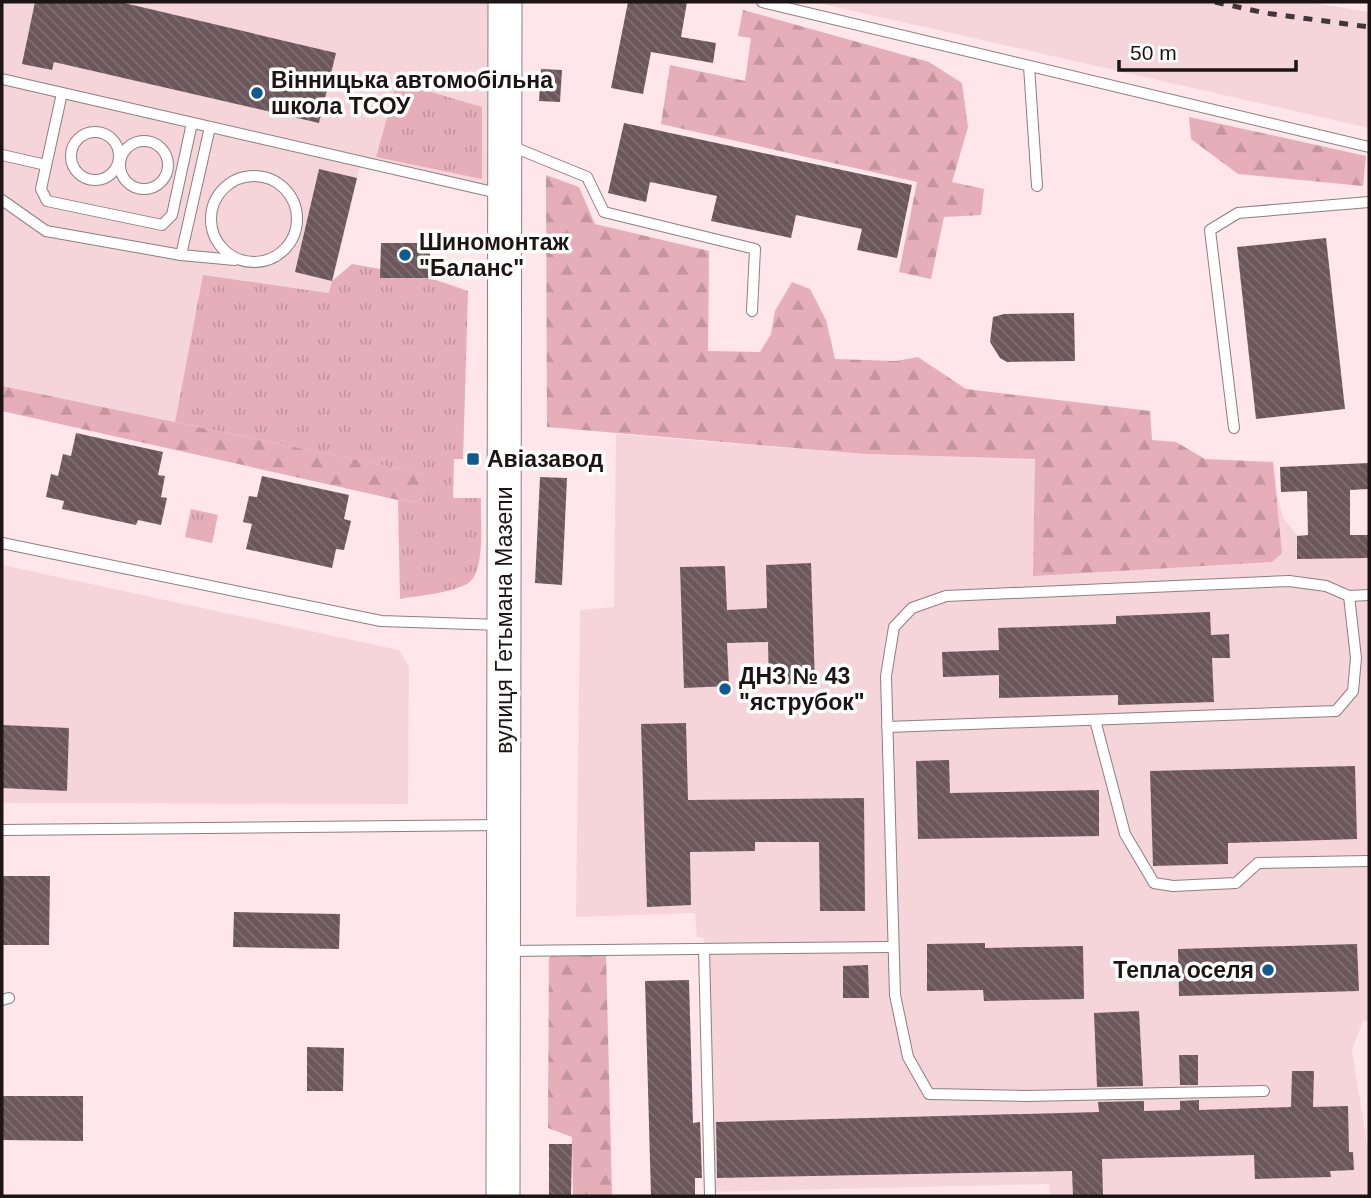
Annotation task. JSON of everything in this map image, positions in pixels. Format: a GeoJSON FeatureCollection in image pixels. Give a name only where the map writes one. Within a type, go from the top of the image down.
{"type":"FeatureCollection","features":[{"type":"Feature","properties":{"kind":"main road","name":"вулиця Гетьмана Мазепи"},"geometry":{"type":"LineString","coordinates":[[503,1196],[505,2]]}},
{"type":"Feature","properties":{"kind":"lane"},"geometry":{"type":"LineString","coordinates":[[762,2],[1369,147]]}},
{"type":"Feature","properties":{"kind":"lane"},"geometry":{"type":"LineString","coordinates":[[1029,66],[1037,186]]}},
{"type":"Feature","properties":{"kind":"lane"},"geometry":{"type":"LineString","coordinates":[[2,79],[505,195]]}},
{"type":"Feature","properties":{"kind":"lane"},"geometry":{"type":"LineString","coordinates":[[62,93],[41,189],[47,201],[162,225],[172,215],[192,123]]}},
{"type":"Feature","properties":{"kind":"lane"},"geometry":{"type":"LineString","coordinates":[[181,255],[210,127]]}},
{"type":"Feature","properties":{"kind":"lane"},"geometry":{"type":"LineString","coordinates":[[71,150],[70,159],[76,173],[90,181],[112,174],[120,159],[129,146],[144,140],[159,146],[165,152],[169,168],[166,176],[155,187],[139,189],[126,181],[120,159],[116,143],[110,137],[95,132],[79,137],[71,150]]}},
{"type":"Feature","properties":{"kind":"lane"},"geometry":{"type":"LineString","coordinates":[[505,143],[587,177],[604,212],[755,249],[752,311]]}},
{"type":"Feature","properties":{"kind":"lane"},"geometry":{"type":"LineString","coordinates":[[50,146],[71,150]]}},
{"type":"Feature","properties":{"kind":"lane"},"geometry":{"type":"LineString","coordinates":[[2,155],[46,165]]}},
{"type":"Feature","properties":{"kind":"lane"},"geometry":{"type":"LineString","coordinates":[[2,200],[46,231],[181,255],[244,261],[265,260],[284,251],[298,226],[298,212],[285,187],[259,175],[244,176],[231,181],[213,204],[211,218],[216,239],[230,256],[244,261]]}},
{"type":"Feature","properties":{"kind":"lane"},"geometry":{"type":"LineString","coordinates":[[1234,428],[1210,230],[1238,213],[1369,202]]}},
{"type":"Feature","properties":{"kind":"lane"},"geometry":{"type":"LineString","coordinates":[[2,543],[381,621],[504,625]]}},
{"type":"Feature","properties":{"kind":"lane"},"geometry":{"type":"LineString","coordinates":[[1264,1091],[1026,1096],[929,1094],[908,1056],[894,995],[886,676],[894,627],[912,608],[946,596],[1289,581],[1326,586],[1349,596],[1369,595]]}},
{"type":"Feature","properties":{"kind":"lane"},"geometry":{"type":"LineString","coordinates":[[887,727],[1336,711],[1353,691],[1356,658],[1349,596]]}},
{"type":"Feature","properties":{"kind":"lane"},"geometry":{"type":"LineString","coordinates":[[1095,720],[1125,834],[1154,883],[1173,886],[1236,883],[1258,863],[1369,861]]}},
{"type":"Feature","properties":{"kind":"lane"},"geometry":{"type":"LineString","coordinates":[[2,830],[503,825]]}},
{"type":"Feature","properties":{"kind":"lane"},"geometry":{"type":"LineString","coordinates":[[503,951],[893,947]]}},
{"type":"Feature","properties":{"kind":"lane"},"geometry":{"type":"LineString","coordinates":[[704,949],[710,1196]]}},
{"type":"Feature","properties":{"kind":"shaded area"},"geometry":{"type":"Polygon","coordinates":[[[2,2],[488,2],[487,191],[361,162],[330,293],[203,275],[175,422],[2,386],[2,2]]]}},
{"type":"Feature","properties":{"kind":"shaded area"},"geometry":{"type":"Polygon","coordinates":[[[814,2],[1307,2],[1369,12],[1369,128],[814,2]]]}},
{"type":"Feature","properties":{"kind":"shaded area"},"geometry":{"type":"Polygon","coordinates":[[[616,434],[865,454],[1274,467],[1277,496],[1284,519],[1297,535],[1369,558],[1369,1020],[1363,1021],[1352,1050],[1369,1156],[1369,1196],[1050,1196],[1049,1184],[710,1192],[704,938],[697,937],[695,913],[576,917],[580,610],[614,607],[616,434]]]}},
{"type":"Feature","properties":{"kind":"shaded area"},"geometry":{"type":"Polygon","coordinates":[[[2,565],[399,650],[409,667],[408,804],[2,803],[2,565]]]}},
{"type":"Feature","properties":{"kind":"green space"},"geometry":{"type":"Polygon","coordinates":[[[743,10],[929,62],[962,83],[968,127],[952,182],[984,189],[981,215],[944,217],[931,279],[899,272],[917,182],[661,124],[670,65],[745,81],[751,38],[738,36],[743,10]]]}},
{"type":"Feature","properties":{"kind":"green space"},"geometry":{"type":"Polygon","coordinates":[[[397,82],[482,107],[482,179],[376,157],[397,82]]]}},
{"type":"Feature","properties":{"kind":"green space"},"geometry":{"type":"Polygon","coordinates":[[[1189,117],[1366,156],[1363,186],[1238,174],[1191,139],[1189,117]]]}},
{"type":"Feature","properties":{"kind":"green space"},"geometry":{"type":"Polygon","coordinates":[[[546,175],[579,187],[595,224],[709,251],[708,351],[760,352],[771,334],[775,311],[792,282],[810,289],[826,320],[835,359],[896,361],[918,357],[966,389],[1150,411],[1152,440],[1176,442],[1205,459],[1273,462],[1282,553],[1272,562],[1033,576],[1035,459],[865,454],[547,427],[546,175]]]}},
{"type":"Feature","properties":{"kind":"green space"},"geometry":{"type":"Polygon","coordinates":[[[352,264],[430,278],[468,291],[463,459],[454,459],[453,498],[481,498],[481,546],[477,571],[472,580],[458,588],[400,599],[398,500],[417,502],[421,498],[423,474],[175,422],[203,275],[329,293],[332,281],[352,264]]]}},
{"type":"Feature","properties":{"kind":"green space"},"geometry":{"type":"Polygon","coordinates":[[[2,386],[424,474],[421,498],[417,502],[398,500],[2,411],[2,386]]]}},
{"type":"Feature","properties":{"kind":"green space"},"geometry":{"type":"Polygon","coordinates":[[[191,509],[218,515],[212,543],[185,537],[191,509]]]}},
{"type":"Feature","properties":{"kind":"green space"},"geometry":{"type":"Polygon","coordinates":[[[555,953],[606,953],[612,1196],[573,1196],[572,1137],[548,1128],[549,958],[555,953]]]}},
{"type":"Feature","properties":{"kind":"building","name":"Вінницька автомобільна школа ТСОУ"},"geometry":{"type":"Polygon","coordinates":[[[35,2],[120,2],[336,53],[319,123],[54,62],[52,70],[22,64],[35,2]]]}},
{"type":"Feature","properties":{"kind":"building"},"geometry":{"type":"Polygon","coordinates":[[[628,2],[687,2],[681,37],[716,43],[713,63],[651,52],[643,94],[611,88],[628,2]]]}},
{"type":"Feature","properties":{"kind":"building"},"geometry":{"type":"Polygon","coordinates":[[[541,69],[562,70],[560,102],[539,101],[541,69]]]}},
{"type":"Feature","properties":{"kind":"building"},"geometry":{"type":"Polygon","coordinates":[[[624,123],[912,185],[897,258],[857,250],[862,229],[796,215],[791,238],[711,221],[717,196],[650,182],[646,202],[608,193],[624,123]]]}},
{"type":"Feature","properties":{"kind":"building"},"geometry":{"type":"Polygon","coordinates":[[[319,169],[357,178],[332,281],[295,272],[319,169]]]}},
{"type":"Feature","properties":{"kind":"building"},"geometry":{"type":"Polygon","coordinates":[[[1326,238],[1345,409],[1256,419],[1237,247],[1326,238]]]}},
{"type":"Feature","properties":{"kind":"building","name":"Шиномонтаж \"Баланс\""},"geometry":{"type":"Polygon","coordinates":[[[381,243],[430,243],[430,278],[380,278],[381,243]]]}},
{"type":"Feature","properties":{"kind":"building"},"geometry":{"type":"Polygon","coordinates":[[[1074,313],[1075,361],[1007,362],[1000,358],[990,342],[993,317],[1004,314],[1074,313]]]}},
{"type":"Feature","properties":{"kind":"building"},"geometry":{"type":"Polygon","coordinates":[[[76,433],[163,452],[158,475],[165,476],[161,497],[167,498],[161,525],[138,520],[136,525],[62,509],[64,501],[46,497],[51,474],[58,476],[63,454],[71,456],[76,433]]]}},
{"type":"Feature","properties":{"kind":"building"},"geometry":{"type":"Polygon","coordinates":[[[1369,463],[1369,489],[1350,490],[1350,535],[1369,535],[1369,558],[1297,559],[1297,536],[1308,535],[1307,491],[1281,492],[1280,467],[1369,463]]]}},
{"type":"Feature","properties":{"kind":"building"},"geometry":{"type":"Polygon","coordinates":[[[262,476],[349,495],[344,519],[351,521],[344,550],[336,549],[332,568],[246,549],[252,524],[243,522],[249,496],[257,497],[262,476]]]}},
{"type":"Feature","properties":{"kind":"building"},"geometry":{"type":"Polygon","coordinates":[[[540,477],[567,478],[562,585],[535,583],[540,477]]]}},
{"type":"Feature","properties":{"kind":"building"},"geometry":{"type":"Polygon","coordinates":[[[811,563],[815,683],[769,685],[768,642],[727,643],[729,686],[684,688],[680,567],[725,566],[727,610],[767,608],[766,565],[811,563]]]}},
{"type":"Feature","properties":{"kind":"building"},"geometry":{"type":"Polygon","coordinates":[[[1210,612],[1211,635],[1229,634],[1230,658],[1212,658],[1214,702],[1118,705],[1118,695],[999,698],[999,675],[943,677],[942,652],[999,650],[998,628],[1116,624],[1116,616],[1210,612]]]}},
{"type":"Feature","properties":{"kind":"building"},"geometry":{"type":"Polygon","coordinates":[[[686,723],[688,800],[864,798],[865,911],[820,911],[819,842],[755,842],[755,851],[690,852],[691,905],[647,907],[641,724],[686,723]]]}},
{"type":"Feature","properties":{"kind":"building"},"geometry":{"type":"Polygon","coordinates":[[[2,725],[69,728],[67,791],[2,788],[2,725]]]}},
{"type":"Feature","properties":{"kind":"building"},"geometry":{"type":"Polygon","coordinates":[[[949,760],[950,793],[1099,790],[1099,836],[918,839],[916,761],[949,760]]]}},
{"type":"Feature","properties":{"kind":"building"},"geometry":{"type":"Polygon","coordinates":[[[1355,766],[1357,839],[1228,843],[1228,864],[1153,866],[1150,771],[1355,766]]]}},
{"type":"Feature","properties":{"kind":"building"},"geometry":{"type":"Polygon","coordinates":[[[2,876],[50,876],[49,945],[2,945],[2,876]]]}},
{"type":"Feature","properties":{"kind":"building"},"geometry":{"type":"Polygon","coordinates":[[[234,912],[340,914],[339,949],[233,947],[234,912]]]}},
{"type":"Feature","properties":{"kind":"building"},"geometry":{"type":"Polygon","coordinates":[[[985,943],[985,948],[1083,946],[1084,999],[984,1001],[983,990],[927,991],[927,944],[985,943]]]}},
{"type":"Feature","properties":{"kind":"building","name":"Тепла оселя"},"geometry":{"type":"Polygon","coordinates":[[[1357,944],[1359,991],[1179,996],[1178,949],[1357,944]]]}},
{"type":"Feature","properties":{"kind":"building"},"geometry":{"type":"Polygon","coordinates":[[[868,965],[869,998],[843,998],[843,966],[868,965]]]}},
{"type":"Feature","properties":{"kind":"building"},"geometry":{"type":"Polygon","coordinates":[[[689,980],[693,1123],[700,1122],[702,1178],[695,1178],[695,1196],[651,1196],[645,981],[689,980]]]}},
{"type":"Feature","properties":{"kind":"building"},"geometry":{"type":"Polygon","coordinates":[[[1139,1011],[1143,1086],[1097,1087],[1094,1013],[1139,1011]]]}},
{"type":"Feature","properties":{"kind":"building"},"geometry":{"type":"Polygon","coordinates":[[[307,1047],[344,1048],[343,1091],[307,1091],[307,1047]]]}},
{"type":"Feature","properties":{"kind":"building"},"geometry":{"type":"Polygon","coordinates":[[[1179,1055],[1198,1055],[1198,1085],[1180,1085],[1179,1055]]]}},
{"type":"Feature","properties":{"kind":"building"},"geometry":{"type":"Polygon","coordinates":[[[1292,1071],[1314,1071],[1313,1107],[1348,1106],[1349,1152],[1353,1152],[1354,1170],[1330,1171],[1331,1177],[1255,1179],[1254,1155],[1102,1159],[1103,1196],[1073,1196],[1072,1171],[717,1178],[716,1122],[1099,1112],[1098,1102],[1144,1101],[1144,1111],[1180,1110],[1180,1101],[1199,1100],[1199,1110],[1291,1107],[1292,1071]]]}},
{"type":"Feature","properties":{"kind":"building"},"geometry":{"type":"Polygon","coordinates":[[[2,1096],[83,1096],[83,1141],[2,1140],[2,1096]]]}},
{"type":"Feature","properties":{"kind":"building"},"geometry":{"type":"Polygon","coordinates":[[[549,1144],[572,1144],[571,1196],[549,1196],[549,1144]]]}},
{"type":"Feature","properties":{"kind":"railway"},"geometry":{"type":"LineString","coordinates":[[1215,2],[1265,13],[1369,27]]}},
{"type":"Feature","properties":{"kind":"place","name":"Вінницька автомобільна школа ТСОУ"},"geometry":{"type":"Point","coordinates":[257,93]}},
{"type":"Feature","properties":{"kind":"place","name":"Шиномонтаж \"Баланс\""},"geometry":{"type":"Point","coordinates":[405,255]}},
{"type":"Feature","properties":{"kind":"place","name":"Авіазавод"},"geometry":{"type":"Point","coordinates":[473,459]}},
{"type":"Feature","properties":{"kind":"place","name":"ДНЗ № 43 \"яструбок\""},"geometry":{"type":"Point","coordinates":[725,689]}},
{"type":"Feature","properties":{"kind":"place","name":"Тепла оселя"},"geometry":{"type":"Point","coordinates":[1268,970]}}]}
